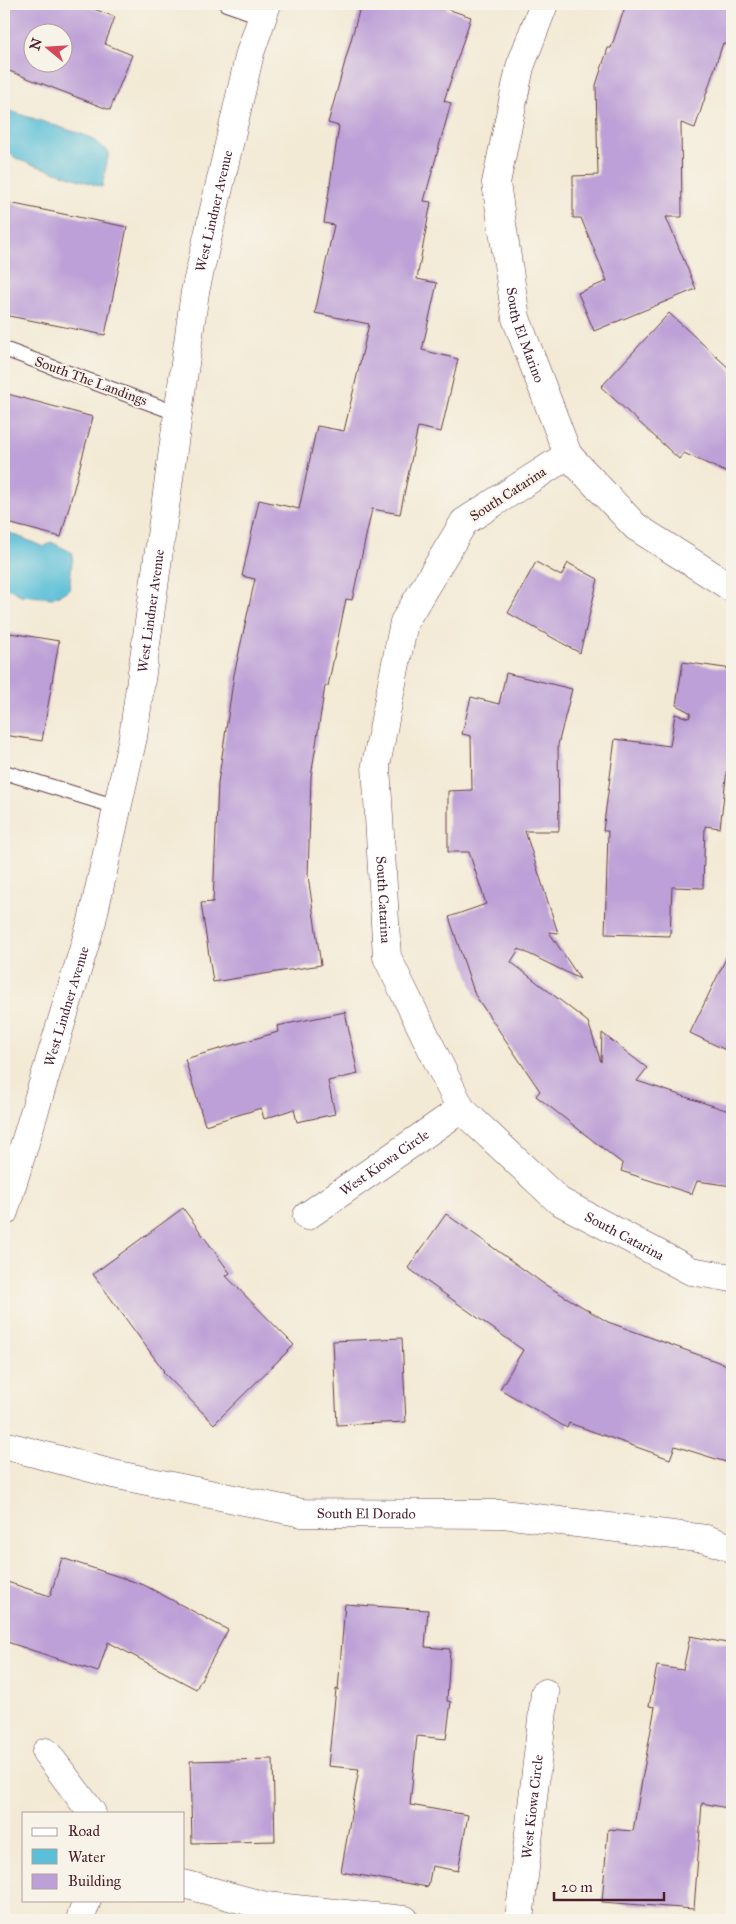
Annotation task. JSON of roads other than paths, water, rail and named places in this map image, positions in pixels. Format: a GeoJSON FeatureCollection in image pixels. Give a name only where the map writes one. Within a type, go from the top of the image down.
{"type":"FeatureCollection","features":[{"type":"Feature","properties":{"kind":"street","name":"South El Marino"},"geometry":{"type":"LineString","coordinates":[[544,4],[520,67],[496,183],[516,318],[568,455],[636,527],[732,588]]}},
{"type":"Feature","properties":{"kind":"street","name":"West Lindner Avenue"},"geometry":{"type":"LineString","coordinates":[[5,1203],[92,921],[133,737],[195,292],[250,53],[265,10]]}},
{"type":"Feature","properties":{"kind":"street","name":"South Catarina"},"geometry":{"type":"LineString","coordinates":[[568,455],[464,522],[404,622],[376,765],[386,957],[461,1109],[559,1201],[692,1272],[732,1278]]}},
{"type":"Feature","properties":{"kind":"street","name":"West Kiowa Circle"},"geometry":{"type":"LineString","coordinates":[[307,1216],[461,1109]]}},
{"type":"Feature","properties":{"kind":"street","name":"South El Dorado"},"geometry":{"type":"LineString","coordinates":[[4,1445],[113,1474],[302,1513],[503,1514],[706,1538],[732,1548]]}},
{"type":"Feature","properties":{"kind":"street","name":"West Kiowa Circle"},"geometry":{"type":"LineString","coordinates":[[519,1920],[546,1693]]}},
{"type":"Feature","properties":{"kind":"street"},"geometry":{"type":"LineString","coordinates":[[46,1752],[91,1812]]}},
{"type":"Feature","properties":{"kind":"street"},"geometry":{"type":"LineString","coordinates":[[185,1884],[266,1906],[405,1920]]}},
{"type":"Feature","properties":{"kind":"street"},"geometry":{"type":"LineString","coordinates":[[80,1920],[87,1902]]}},
{"type":"Feature","properties":{"kind":"lane"},"geometry":{"type":"LineString","coordinates":[[226,4],[265,10]]}},
{"type":"Feature","properties":{"kind":"lane","name":"South The Landings"},"geometry":{"type":"LineString","coordinates":[[4,349],[178,414]]}},
{"type":"Feature","properties":{"kind":"lane"},"geometry":{"type":"LineString","coordinates":[[4,772],[117,808]]}},
{"type":"Feature","properties":{"kind":"water"},"geometry":{"type":"Polygon","coordinates":[[[4,109],[90,137],[109,152],[102,187],[19,160],[4,150],[4,109]]]}},
{"type":"Feature","properties":{"kind":"water"},"geometry":{"type":"Polygon","coordinates":[[[4,533],[10,533],[44,547],[51,542],[73,553],[69,590],[52,598],[21,595],[4,586],[4,533]]]}}]}
